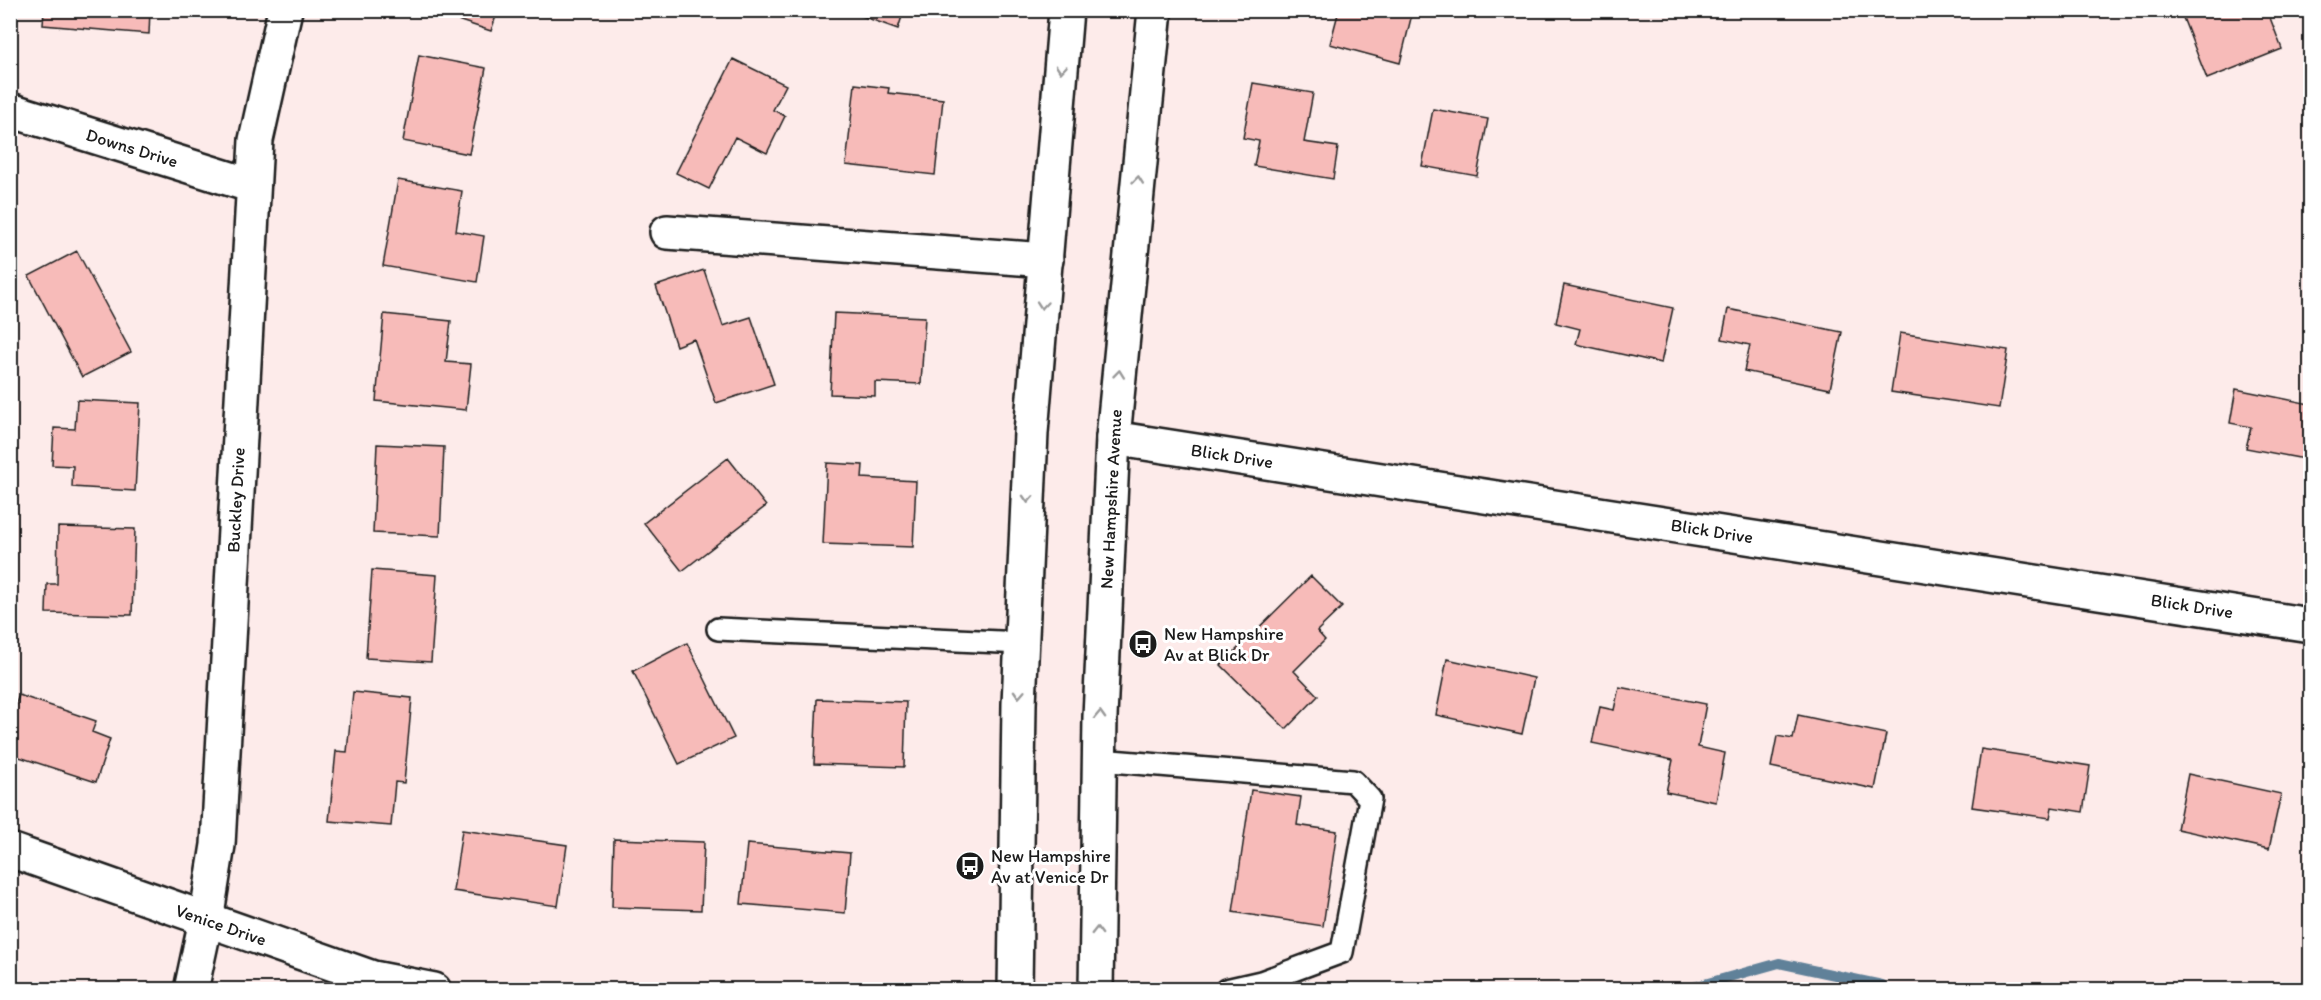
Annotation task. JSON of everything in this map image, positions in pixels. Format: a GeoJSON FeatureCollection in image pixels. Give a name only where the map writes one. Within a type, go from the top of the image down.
{"type":"FeatureCollection","features":[{"type":"Feature","properties":{"kind":"street","name":"Buckley Drive"},"geometry":{"type":"LineString","coordinates":[[191,990],[206,920],[218,845],[256,140],[285,10]]}},
{"type":"Feature","properties":{"kind":"street"},"geometry":{"type":"LineString","coordinates":[[1015,990],[1019,704],[1031,433],[1066,10]]}},
{"type":"Feature","properties":{"kind":"street","name":"New Hampshire Avenue"},"geometry":{"type":"LineString","coordinates":[[1096,990],[1099,760],[1113,438],[1155,10]]}},
{"type":"Feature","properties":{"kind":"street","name":"Downs Drive"},"geometry":{"type":"LineString","coordinates":[[10,110],[253,186]]}},
{"type":"Feature","properties":{"kind":"street"},"geometry":{"type":"LineString","coordinates":[[667,231],[1046,260]]}},
{"type":"Feature","properties":{"kind":"street","name":"Blick Drive"},"geometry":{"type":"LineString","coordinates":[[1113,438],[2310,625]]}},
{"type":"Feature","properties":{"kind":"street","name":"Venice Drive"},"geometry":{"type":"LineString","coordinates":[[10,850],[373,978],[434,990]]}},
{"type":"Feature","properties":{"kind":"lane"},"geometry":{"type":"LineString","coordinates":[[718,629],[1022,643]]}},
{"type":"Feature","properties":{"kind":"lane"},"geometry":{"type":"LineString","coordinates":[[1099,760],[1353,781],[1370,799],[1342,952],[1261,982],[1226,990]]}},
{"type":"Feature","properties":{"kind":"building"},"geometry":{"type":"Polygon","coordinates":[[[44,10],[150,10],[149,34],[43,25],[44,10]]]}},
{"type":"Feature","properties":{"kind":"building"},"geometry":{"type":"Polygon","coordinates":[[[427,10],[498,10],[491,31],[427,10]]]}},
{"type":"Feature","properties":{"kind":"building"},"geometry":{"type":"Polygon","coordinates":[[[845,10],[904,10],[898,29],[845,10]]]}},
{"type":"Feature","properties":{"kind":"building"},"geometry":{"type":"Polygon","coordinates":[[[1339,10],[1413,10],[1400,63],[1330,44],[1339,10]]]}},
{"type":"Feature","properties":{"kind":"building"},"geometry":{"type":"Polygon","coordinates":[[[2180,10],[2267,10],[2282,49],[2207,79],[2180,10]]]}},
{"type":"Feature","properties":{"kind":"building"},"geometry":{"type":"Polygon","coordinates":[[[419,55],[486,68],[469,154],[403,141],[419,55]]]}},
{"type":"Feature","properties":{"kind":"building"},"geometry":{"type":"Polygon","coordinates":[[[733,59],[786,85],[773,110],[785,116],[767,153],[735,137],[709,189],[676,173],[733,59]]]}},
{"type":"Feature","properties":{"kind":"building"},"geometry":{"type":"Polygon","coordinates":[[[1253,83],[1313,93],[1304,142],[1338,147],[1333,179],[1254,166],[1259,141],[1243,138],[1253,83]]]}},
{"type":"Feature","properties":{"kind":"building"},"geometry":{"type":"Polygon","coordinates":[[[855,84],[889,88],[888,93],[943,99],[935,175],[846,165],[855,84]]]}},
{"type":"Feature","properties":{"kind":"building"},"geometry":{"type":"Polygon","coordinates":[[[1433,109],[1488,119],[1477,176],[1422,166],[1433,109]]]}},
{"type":"Feature","properties":{"kind":"building"},"geometry":{"type":"Polygon","coordinates":[[[398,180],[462,191],[456,231],[484,236],[477,282],[383,266],[398,180]]]}},
{"type":"Feature","properties":{"kind":"building"},"geometry":{"type":"Polygon","coordinates":[[[77,251],[131,352],[82,377],[29,276],[77,251]]]}},
{"type":"Feature","properties":{"kind":"building"},"geometry":{"type":"Polygon","coordinates":[[[704,270],[723,326],[751,317],[774,384],[716,403],[694,339],[676,346],[656,286],[704,270]]]}},
{"type":"Feature","properties":{"kind":"building"},"geometry":{"type":"Polygon","coordinates":[[[1564,285],[1673,308],[1661,363],[1576,344],[1580,329],[1556,323],[1564,285]]]}},
{"type":"Feature","properties":{"kind":"building"},"geometry":{"type":"Polygon","coordinates":[[[1728,309],[1842,332],[1830,389],[1744,371],[1750,345],[1722,339],[1728,309]]]}},
{"type":"Feature","properties":{"kind":"building"},"geometry":{"type":"Polygon","coordinates":[[[834,313],[925,317],[921,384],[875,382],[875,396],[830,394],[834,313]]]}},
{"type":"Feature","properties":{"kind":"building"},"geometry":{"type":"Polygon","coordinates":[[[384,314],[451,321],[446,362],[471,364],[466,410],[376,401],[384,314]]]}},
{"type":"Feature","properties":{"kind":"building"},"geometry":{"type":"Polygon","coordinates":[[[1900,333],[2008,350],[1999,408],[1891,392],[1900,333]]]}},
{"type":"Feature","properties":{"kind":"building"},"geometry":{"type":"Polygon","coordinates":[[[2236,389],[2310,404],[2310,460],[2246,448],[2251,427],[2230,423],[2236,389]]]}},
{"type":"Feature","properties":{"kind":"building"},"geometry":{"type":"Polygon","coordinates":[[[77,400],[140,403],[135,491],[72,487],[73,466],[52,465],[54,428],[75,429],[77,400]]]}},
{"type":"Feature","properties":{"kind":"building"},"geometry":{"type":"Polygon","coordinates":[[[377,444],[444,447],[440,536],[373,533],[377,444]]]}},
{"type":"Feature","properties":{"kind":"building"},"geometry":{"type":"Polygon","coordinates":[[[728,458],[766,506],[682,571],[644,523],[728,458]]]}},
{"type":"Feature","properties":{"kind":"building"},"geometry":{"type":"Polygon","coordinates":[[[827,463],[863,465],[862,478],[916,481],[913,547],[823,544],[827,463]]]}},
{"type":"Feature","properties":{"kind":"building"},"geometry":{"type":"Polygon","coordinates":[[[58,527],[135,529],[132,615],[46,613],[47,584],[57,584],[58,527]]]}},
{"type":"Feature","properties":{"kind":"building"},"geometry":{"type":"Polygon","coordinates":[[[372,570],[437,575],[431,662],[366,658],[372,570]]]}},
{"type":"Feature","properties":{"kind":"building"},"geometry":{"type":"Polygon","coordinates":[[[1311,576],[1342,607],[1317,631],[1325,640],[1294,671],[1318,696],[1286,729],[1221,665],[1311,576]]]}},
{"type":"Feature","properties":{"kind":"building"},"geometry":{"type":"Polygon","coordinates":[[[687,643],[734,738],[679,764],[633,671],[687,643]]]}},
{"type":"Feature","properties":{"kind":"building"},"geometry":{"type":"Polygon","coordinates":[[[1447,659],[1534,678],[1522,734],[1436,715],[1447,659]]]}},
{"type":"Feature","properties":{"kind":"building"},"geometry":{"type":"Polygon","coordinates":[[[1619,687],[1706,704],[1698,747],[1725,753],[1716,802],[1666,792],[1673,760],[1592,743],[1600,707],[1614,710],[1619,687]]]}},
{"type":"Feature","properties":{"kind":"building"},"geometry":{"type":"Polygon","coordinates":[[[353,692],[412,698],[404,783],[395,782],[391,826],[329,821],[336,751],[347,752],[353,692]]]}},
{"type":"Feature","properties":{"kind":"building"},"geometry":{"type":"Polygon","coordinates":[[[19,695],[96,721],[92,732],[110,739],[96,782],[10,754],[10,721],[19,695]]]}},
{"type":"Feature","properties":{"kind":"building"},"geometry":{"type":"Polygon","coordinates":[[[817,699],[906,702],[904,767],[814,764],[817,699]]]}},
{"type":"Feature","properties":{"kind":"building"},"geometry":{"type":"Polygon","coordinates":[[[1798,715],[1886,734],[1875,789],[1771,767],[1777,736],[1793,739],[1798,715]]]}},
{"type":"Feature","properties":{"kind":"building"},"geometry":{"type":"Polygon","coordinates":[[[1981,749],[2090,766],[2083,812],[2052,807],[2050,818],[1972,807],[1981,749]]]}},
{"type":"Feature","properties":{"kind":"building"},"geometry":{"type":"Polygon","coordinates":[[[2188,774],[2281,794],[2269,849],[2177,829],[2188,774]]]}},
{"type":"Feature","properties":{"kind":"building"},"geometry":{"type":"Polygon","coordinates":[[[1251,790],[1301,797],[1297,825],[1337,831],[1323,926],[1233,912],[1251,790]]]}},
{"type":"Feature","properties":{"kind":"building"},"geometry":{"type":"Polygon","coordinates":[[[462,830],[567,845],[558,906],[453,891],[462,830]]]}},
{"type":"Feature","properties":{"kind":"building"},"geometry":{"type":"Polygon","coordinates":[[[614,839],[704,842],[701,910],[612,907],[614,839]]]}},
{"type":"Feature","properties":{"kind":"building"},"geometry":{"type":"Polygon","coordinates":[[[747,844],[850,853],[845,913],[741,904],[747,844]]]}},
{"type":"Feature","properties":{"kind":"waterway"},"geometry":{"type":"LineString","coordinates":[[1683,990],[1779,963],[1882,985],[1884,990]]}},
{"type":"Feature","properties":{"kind":"place","name":"New Hampshire Av at Blick Dr"},"geometry":{"type":"Point","coordinates":[1143,644]}},
{"type":"Feature","properties":{"kind":"place","name":"New Hampshire Av at Venice Dr"},"geometry":{"type":"Point","coordinates":[970,866]}}]}
